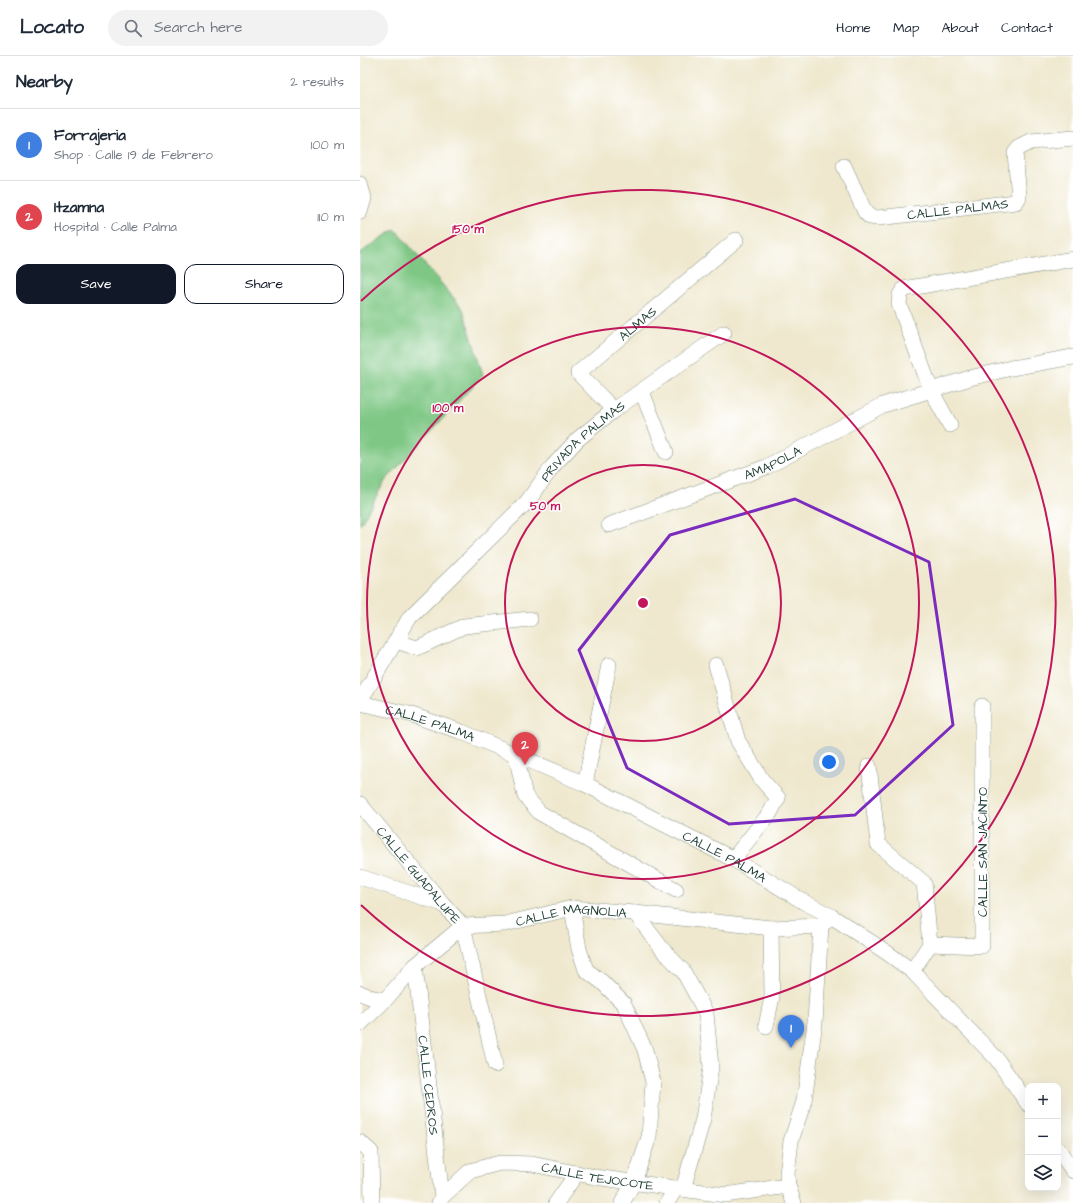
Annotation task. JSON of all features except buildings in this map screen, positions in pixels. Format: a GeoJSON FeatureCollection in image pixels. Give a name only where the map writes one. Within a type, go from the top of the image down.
{"type":"FeatureCollection","features":[{"type":"Feature","properties":{"kind":"street","name":"CALLE PALMAS"},"geometry":{"type":"LineString","coordinates":[[844,166],[866,212],[870,217],[878,218],[977,207],[1016,202],[1019,197],[1015,153],[1019,148],[1031,142],[1073,138]]}},
{"type":"Feature","properties":{"kind":"street"},"geometry":{"type":"LineString","coordinates":[[360,184],[364,198],[360,212]]}},
{"type":"Feature","properties":{"kind":"street","name":"ALMAS"},"geometry":{"type":"LineString","coordinates":[[614,410],[578,373],[736,240]]}},
{"type":"Feature","properties":{"kind":"street"},"geometry":{"type":"LineString","coordinates":[[950,425],[931,390],[899,304],[900,295],[904,289],[1031,265],[1073,259]]}},
{"type":"Feature","properties":{"kind":"street","name":"PRIVADA PALMAS"},"geometry":{"type":"LineString","coordinates":[[360,702],[410,617],[527,502],[553,466],[578,439],[614,410],[724,334]]}},
{"type":"Feature","properties":{"kind":"street"},"geometry":{"type":"LineString","coordinates":[[931,390],[970,378],[1011,368],[1073,357]]}},
{"type":"Feature","properties":{"kind":"street","name":"AMAPOLA"},"geometry":{"type":"LineString","coordinates":[[609,525],[766,467],[883,405],[931,390]]}},
{"type":"Feature","properties":{"kind":"street"},"geometry":{"type":"LineString","coordinates":[[642,392],[666,452]]}},
{"type":"Feature","properties":{"kind":"street"},"geometry":{"type":"LineString","coordinates":[[400,632],[402,643],[417,648],[464,626],[530,619]]}},
{"type":"Feature","properties":{"kind":"street"},"geometry":{"type":"LineString","coordinates":[[585,784],[609,665]]}},
{"type":"Feature","properties":{"kind":"street"},"geometry":{"type":"LineString","coordinates":[[716,665],[738,741],[762,780],[778,798],[770,813],[733,859]]}},
{"type":"Feature","properties":{"kind":"street","name":"CALLE PALMA"},"geometry":{"type":"LineString","coordinates":[[360,702],[410,714],[462,732],[585,784],[733,859],[804,902],[826,921],[886,952],[912,971],[996,1058],[1025,1100]]}},
{"type":"Feature","properties":{"kind":"street","name":"CALLE SAN JACINTO"},"geometry":{"type":"LineString","coordinates":[[930,944],[982,946],[982,706]]}},
{"type":"Feature","properties":{"kind":"street"},"geometry":{"type":"LineString","coordinates":[[516,755],[525,796],[540,813],[676,890]]}},
{"type":"Feature","properties":{"kind":"street"},"geometry":{"type":"LineString","coordinates":[[869,766],[878,844],[924,883],[930,944],[912,971]]}},
{"type":"Feature","properties":{"kind":"street","name":"CALLE GUADALUPE"},"geometry":{"type":"LineString","coordinates":[[360,804],[463,926]]}},
{"type":"Feature","properties":{"kind":"street"},"geometry":{"type":"LineString","coordinates":[[360,877],[443,904]]}},
{"type":"Feature","properties":{"kind":"street"},"geometry":{"type":"LineString","coordinates":[[572,908],[578,949],[586,970],[602,982],[624,1004],[645,1050],[653,1082],[649,1138],[634,1182],[622,1203]]}},
{"type":"Feature","properties":{"kind":"street","name":"CALLE MAGNOLIA"},"geometry":{"type":"LineString","coordinates":[[463,926],[505,924],[572,908],[635,913],[770,928],[826,921]]}},
{"type":"Feature","properties":{"kind":"street"},"geometry":{"type":"LineString","coordinates":[[635,913],[664,950],[683,971],[706,1013],[711,1067],[703,1119],[679,1189],[667,1203]]}},
{"type":"Feature","properties":{"kind":"street"},"geometry":{"type":"LineString","coordinates":[[794,1203],[788,1186],[787,1174],[791,1141],[804,1101],[815,1022],[826,921]]}},
{"type":"Feature","properties":{"kind":"street"},"geometry":{"type":"LineString","coordinates":[[360,1024],[385,1000],[415,966],[463,926],[495,1065]]}},
{"type":"Feature","properties":{"kind":"street"},"geometry":{"type":"LineString","coordinates":[[766,1026],[772,997],[770,928]]}},
{"type":"Feature","properties":{"kind":"street","name":"CALLE CEDROS"},"geometry":{"type":"LineString","coordinates":[[415,966],[441,1200]]}},
{"type":"Feature","properties":{"kind":"street"},"geometry":{"type":"LineString","coordinates":[[360,993],[373,998],[385,1000]]}},
{"type":"Feature","properties":{"kind":"street"},"geometry":{"type":"LineString","coordinates":[[360,1142],[371,1152],[372,1203]]}},
{"type":"Feature","properties":{"kind":"street"},"geometry":{"type":"LineString","coordinates":[[1061,1153],[1072,1167]]}},
{"type":"Feature","properties":{"kind":"street","name":"CALLE TEJOCOTE"},"geometry":{"type":"LineString","coordinates":[[441,1200],[470,1171],[500,1163],[532,1164],[577,1173],[679,1189],[724,1199],[788,1186]]}},
{"type":"Feature","properties":{"kind":"street"},"geometry":{"type":"LineString","coordinates":[[556,1203],[577,1173]]}},
{"type":"Feature","properties":{"kind":"highlighted area"},"geometry":{"type":"Polygon","coordinates":[[[795,499],[929,562],[953,725],[855,815],[729,824],[627,768],[579,650],[670,535],[795,499]]]}},
{"type":"Feature","properties":{"kind":"green space"},"geometry":{"type":"Polygon","coordinates":[[[395,229],[463,309],[483,375],[385,481],[360,525],[360,253],[395,229]]]}},
{"type":"Feature","properties":{"kind":"place","name":"Itzamna"},"geometry":{"type":"Point","coordinates":[525,765]}},
{"type":"Feature","properties":{"kind":"place","name":"Forrajeria"},"geometry":{"type":"Point","coordinates":[791,1048]}}]}
